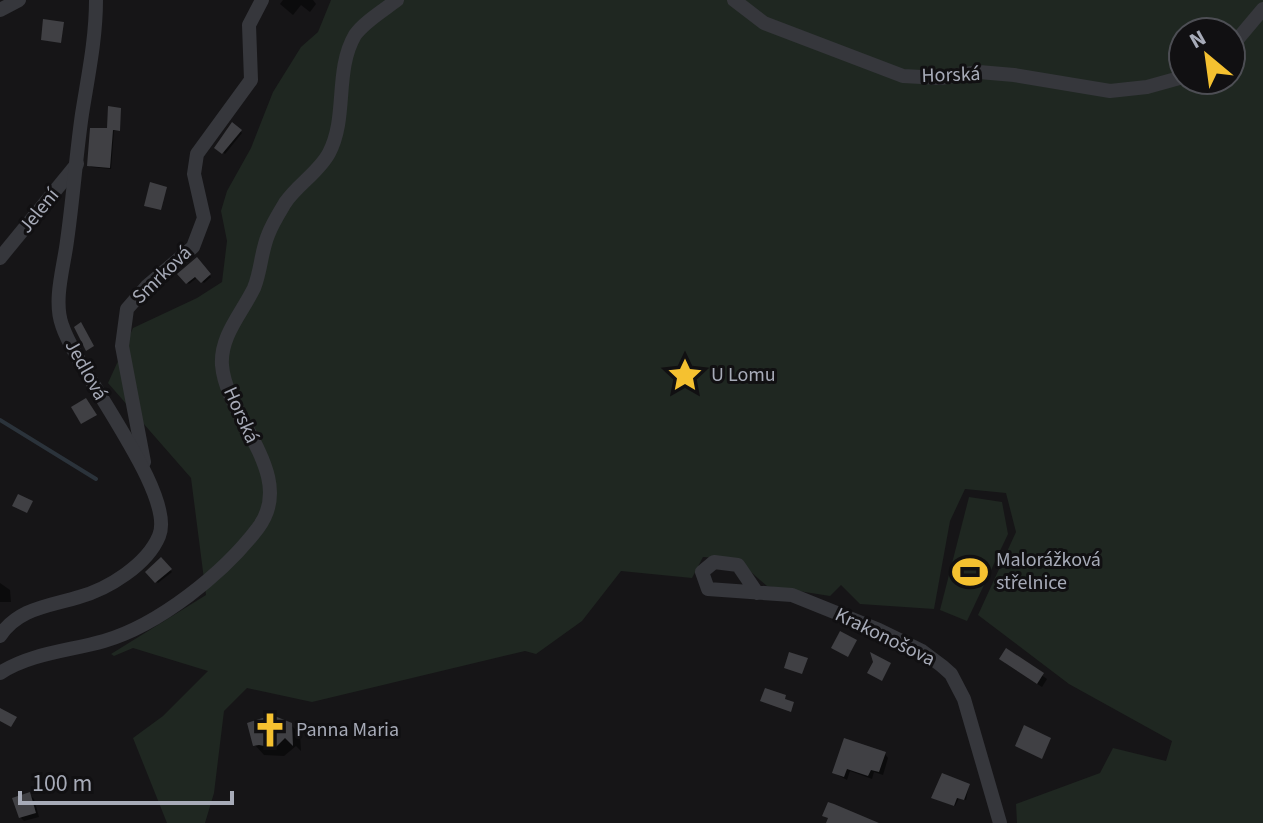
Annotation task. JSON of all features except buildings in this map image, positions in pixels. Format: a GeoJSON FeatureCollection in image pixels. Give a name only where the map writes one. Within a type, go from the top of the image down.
{"type":"FeatureCollection","features":[{"type":"Feature","properties":{"kind":"street"},"geometry":{"type":"LineString","coordinates":[[0,10],[19,0]]}},
{"type":"Feature","properties":{"kind":"street","name":"Jedlová"},"geometry":{"type":"LineString","coordinates":[[0,636],[20,616],[90,593],[127,573],[155,544],[163,526],[162,512],[147,475],[71,344],[59,313],[96,26],[96,0]]}},
{"type":"Feature","properties":{"kind":"street","name":"Smrková"},"geometry":{"type":"LineString","coordinates":[[147,475],[122,346],[127,309],[163,271],[193,247],[204,218],[194,174],[197,154],[251,80],[249,25],[262,0]]}},
{"type":"Feature","properties":{"kind":"street","name":"Horská"},"geometry":{"type":"LineString","coordinates":[[0,673],[32,659],[107,640],[142,625],[205,582],[260,525],[271,502],[272,492],[255,445],[225,380],[222,367],[224,344],[255,285],[268,235],[287,200],[329,153],[337,125],[346,55],[357,32],[397,0]]}},
{"type":"Feature","properties":{"kind":"street","name":"Horská"},"geometry":{"type":"LineString","coordinates":[[734,0],[764,23],[903,76],[940,78],[979,72],[1110,91],[1167,81]]}},
{"type":"Feature","properties":{"kind":"street"},"geometry":{"type":"LineString","coordinates":[[1247,28],[1263,9]]}},
{"type":"Feature","properties":{"kind":"street","name":"Jelení"},"geometry":{"type":"LineString","coordinates":[[0,258],[78,164]]}},
{"type":"Feature","properties":{"kind":"street","name":"Krakonošova"},"geometry":{"type":"LineString","coordinates":[[757,593],[792,595],[879,630],[922,651],[951,674],[964,699],[1000,823]]}},
{"type":"Feature","properties":{"kind":"shaded area"},"geometry":{"type":"Polygon","coordinates":[[[331,0],[1263,0],[1263,823],[1017,823],[1016,804],[1100,773],[1113,748],[1166,761],[1172,741],[1069,684],[978,615],[1016,532],[1006,493],[965,489],[950,521],[934,609],[860,604],[841,585],[830,596],[767,586],[736,559],[703,557],[692,578],[621,571],[582,621],[536,654],[525,651],[312,702],[247,688],[224,711],[214,793],[205,823],[167,823],[133,738],[163,716],[208,671],[133,648],[114,656],[111,654],[206,595],[191,478],[108,383],[133,328],[197,298],[222,282],[227,241],[221,211],[227,191],[251,148],[273,92],[301,47],[318,32],[331,0]]]}},
{"type":"Feature","properties":{"kind":"shaded area","name":"Malorážková střelnice"},"geometry":{"type":"Polygon","coordinates":[[[969,497],[1002,502],[1008,534],[967,621],[940,610],[969,497]]]}},
{"type":"Feature","properties":{"kind":"waterway"},"geometry":{"type":"LineString","coordinates":[[0,420],[96,479]]}},
{"type":"Feature","properties":{"kind":"place","name":"U Lomu"},"geometry":{"type":"Point","coordinates":[685,375]}},
{"type":"Feature","properties":{"kind":"place","name":"Malorážková střelnice"},"geometry":{"type":"Point","coordinates":[970,572]}},
{"type":"Feature","properties":{"kind":"place","name":"Panna Maria"},"geometry":{"type":"Point","coordinates":[270,730]}}]}
